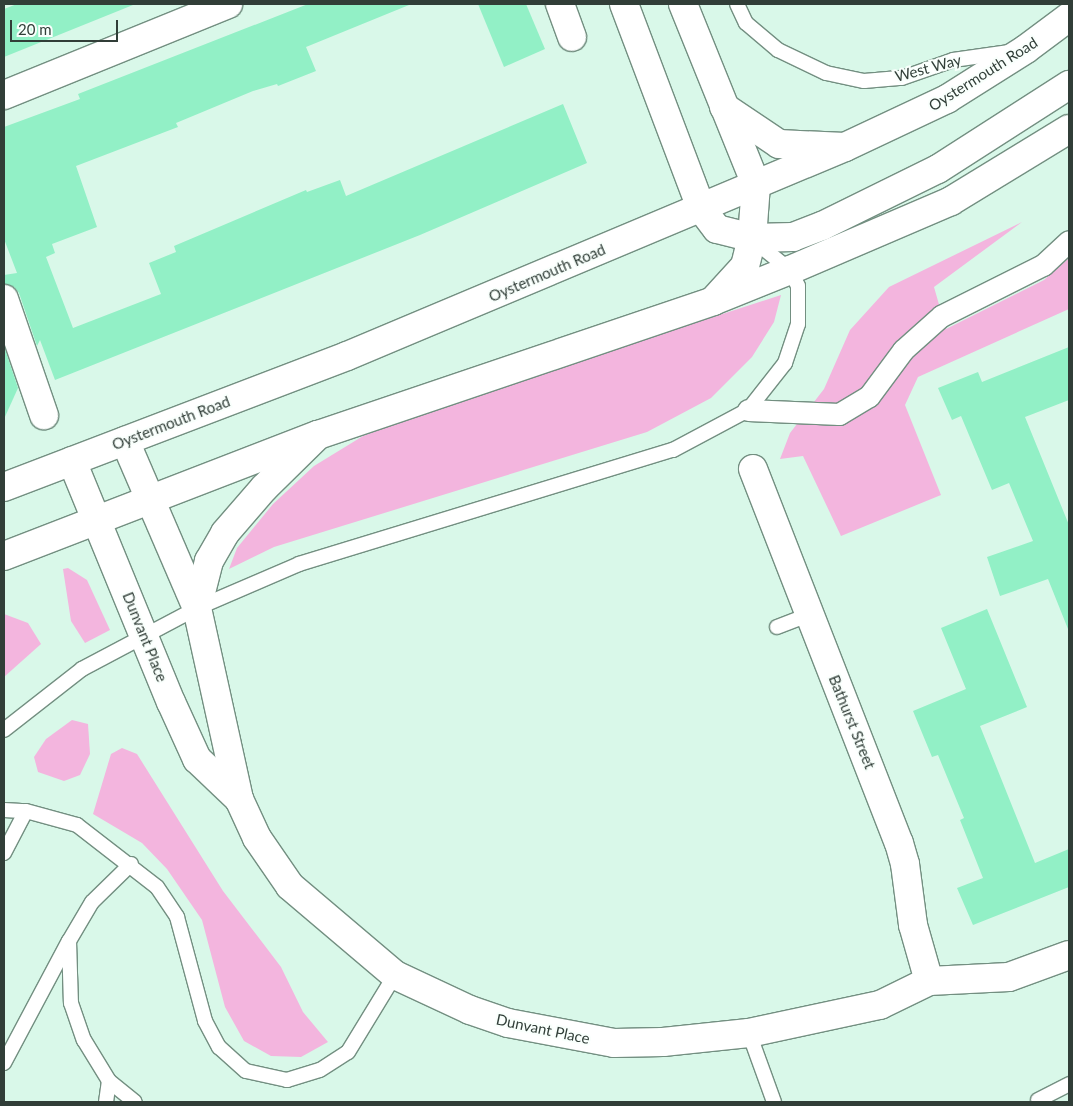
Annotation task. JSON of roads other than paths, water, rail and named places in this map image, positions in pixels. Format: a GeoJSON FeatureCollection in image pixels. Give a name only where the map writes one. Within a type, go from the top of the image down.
{"type":"FeatureCollection","features":[{"type":"Feature","properties":{"kind":"street"},"geometry":{"type":"LineString","coordinates":[[4,95],[228,4]]}},
{"type":"Feature","properties":{"kind":"street"},"geometry":{"type":"LineString","coordinates":[[560,4],[572,36]]}},
{"type":"Feature","properties":{"kind":"street"},"geometry":{"type":"LineString","coordinates":[[624,4],[701,208],[717,229],[752,238],[793,237],[822,226],[938,169],[1069,85]]}},
{"type":"Feature","properties":{"kind":"street"},"geometry":{"type":"LineString","coordinates":[[683,4],[756,185],[752,238],[745,266],[713,301]]}},
{"type":"Feature","properties":{"kind":"street","name":"Oystermouth Road"},"geometry":{"type":"LineString","coordinates":[[4,487],[346,356],[845,147],[947,99],[1026,49],[1069,16]]}},
{"type":"Feature","properties":{"kind":"street"},"geometry":{"type":"LineString","coordinates":[[724,107],[779,144],[845,147]]}},
{"type":"Feature","properties":{"kind":"street"},"geometry":{"type":"LineString","coordinates":[[4,556],[318,435],[713,301],[951,201],[1069,129]]}},
{"type":"Feature","properties":{"kind":"street"},"geometry":{"type":"LineString","coordinates":[[748,410],[839,414],[869,396],[903,350],[941,316],[1043,265],[1069,241]]}},
{"type":"Feature","properties":{"kind":"street"},"geometry":{"type":"LineString","coordinates":[[4,299],[44,415]]}},
{"type":"Feature","properties":{"kind":"street","name":"Dunvant Place"},"geometry":{"type":"LineString","coordinates":[[197,608],[209,561],[225,533],[264,488],[318,435]]}},
{"type":"Feature","properties":{"kind":"street","name":"Dunvant Place"},"geometry":{"type":"LineString","coordinates":[[125,441],[197,608],[239,799],[258,838],[290,886],[395,975],[470,1010],[508,1023],[614,1043],[663,1042],[750,1033],[880,1005],[929,981]]}},
{"type":"Feature","properties":{"kind":"street","name":"Dunvant Place"},"geometry":{"type":"LineString","coordinates":[[72,461],[171,702],[197,759],[239,799]]}},
{"type":"Feature","properties":{"kind":"street","name":"Bathurst Street"},"geometry":{"type":"LineString","coordinates":[[753,469],[899,843],[905,864],[913,925],[929,981]]}},
{"type":"Feature","properties":{"kind":"street"},"geometry":{"type":"LineString","coordinates":[[929,981],[1009,976],[1069,955]]}},
{"type":"Feature","properties":{"kind":"lane","name":"West Way"},"geometry":{"type":"LineString","coordinates":[[738,4],[746,23],[778,50],[826,73],[864,82],[902,78],[953,60],[1026,49]]}},
{"type":"Feature","properties":{"kind":"lane"},"geometry":{"type":"LineString","coordinates":[[4,730],[82,669],[144,634],[197,608],[299,564],[673,450],[748,410],[784,363],[798,324],[798,286],[790,270],[752,238]]}},
{"type":"Feature","properties":{"kind":"lane"},"geometry":{"type":"LineString","coordinates":[[777,627],[809,615]]}},
{"type":"Feature","properties":{"kind":"lane"},"geometry":{"type":"LineString","coordinates":[[4,810],[26,811],[77,825],[131,864],[157,887],[177,917],[205,1021],[219,1047],[246,1070],[287,1080],[320,1070],[348,1052],[395,975]]}},
{"type":"Feature","properties":{"kind":"lane"},"geometry":{"type":"LineString","coordinates":[[4,853],[26,811]]}},
{"type":"Feature","properties":{"kind":"lane"},"geometry":{"type":"LineString","coordinates":[[4,1063],[92,902],[131,864]]}},
{"type":"Feature","properties":{"kind":"lane"},"geometry":{"type":"LineString","coordinates":[[69,941],[71,1003],[84,1040],[109,1081],[136,1102]]}},
{"type":"Feature","properties":{"kind":"lane"},"geometry":{"type":"LineString","coordinates":[[750,1033],[774,1102]]}},
{"type":"Feature","properties":{"kind":"lane"},"geometry":{"type":"LineString","coordinates":[[106,1102],[109,1081]]}},
{"type":"Feature","properties":{"kind":"lane"},"geometry":{"type":"LineString","coordinates":[[1038,1100],[1069,1084]]}}]}
